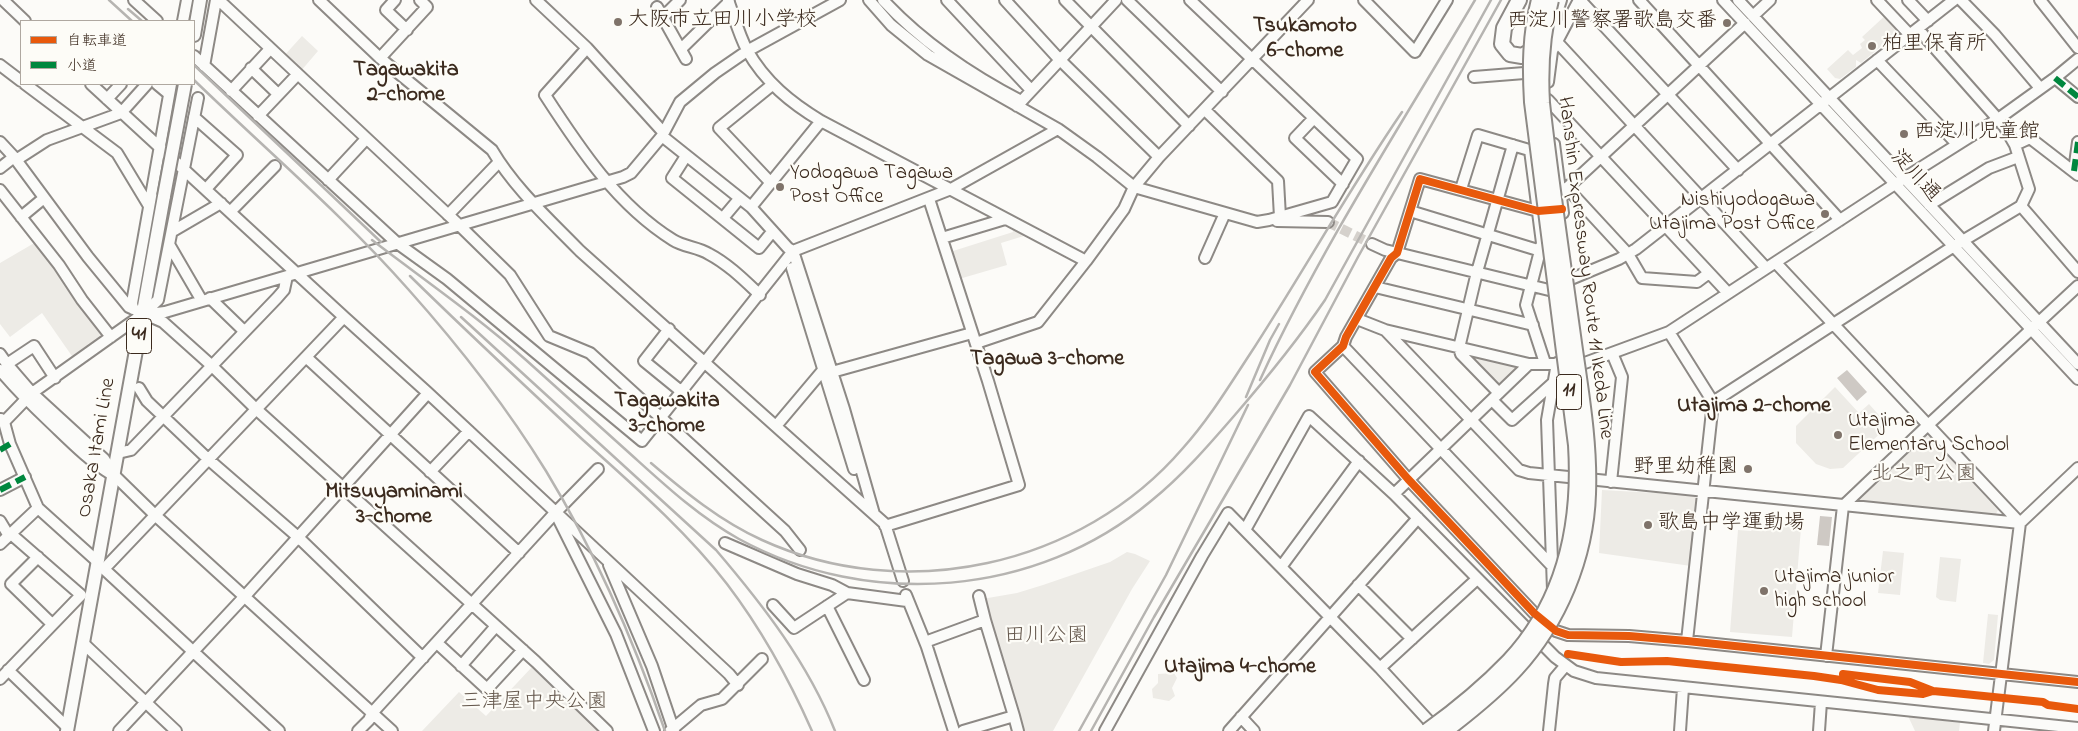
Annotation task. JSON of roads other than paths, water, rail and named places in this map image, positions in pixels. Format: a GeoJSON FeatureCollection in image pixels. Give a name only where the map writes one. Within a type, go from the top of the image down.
{"type":"FeatureCollection","features":[{"type":"Feature","properties":{"kind":"highway","name":"11"},"geometry":{"type":"LineString","coordinates":[[1519,0],[1504,28],[1502,44],[1510,54],[1522,56],[1533,50],[1544,4]]}},
{"type":"Feature","properties":{"kind":"highway","name":"Hanshin Expressway Route 11 Ikeda Line"},"geometry":{"type":"LineString","coordinates":[[1433,730],[1509,661],[1522,646],[1554,592],[1567,556],[1576,515],[1578,493],[1576,445],[1532,102],[1531,56],[1533,32],[1544,4]]}},
{"type":"Feature","properties":{"kind":"main road"},"geometry":{"type":"LineString","coordinates":[[195,29],[200,0]]}},
{"type":"Feature","properties":{"kind":"main road","name":"Osaka Itami Line"},"geometry":{"type":"LineString","coordinates":[[67,729],[118,453],[138,312],[164,196],[185,85]]}},
{"type":"Feature","properties":{"kind":"street"},"geometry":{"type":"LineString","coordinates":[[134,0],[156,20]]}},
{"type":"Feature","properties":{"kind":"street"},"geometry":{"type":"LineString","coordinates":[[183,20],[188,0]]}},
{"type":"Feature","properties":{"kind":"street"},"geometry":{"type":"LineString","coordinates":[[319,0],[380,58],[484,142],[532,203],[580,252],[669,329],[866,506],[885,526],[903,581]]}},
{"type":"Feature","properties":{"kind":"street"},"geometry":{"type":"LineString","coordinates":[[396,0],[386,10],[407,30]]}},
{"type":"Feature","properties":{"kind":"street"},"geometry":{"type":"LineString","coordinates":[[380,58],[427,7],[420,0]]}},
{"type":"Feature","properties":{"kind":"street"},"geometry":{"type":"LineString","coordinates":[[536,0],[587,48],[663,134],[686,156],[751,207],[788,248],[875,515]]}},
{"type":"Feature","properties":{"kind":"street"},"geometry":{"type":"LineString","coordinates":[[663,17],[680,0]]}},
{"type":"Feature","properties":{"kind":"street"},"geometry":{"type":"LineString","coordinates":[[138,312],[165,312],[458,224],[607,182],[631,173],[663,134],[680,102],[721,68],[747,50],[840,0]]}},
{"type":"Feature","properties":{"kind":"street"},"geometry":{"type":"LineString","coordinates":[[869,0],[890,25],[928,55],[1019,104],[1097,157],[1134,187],[1257,222],[1332,202],[1357,159],[1190,0]]}},
{"type":"Feature","properties":{"kind":"street"},"geometry":{"type":"LineString","coordinates":[[883,0],[910,27],[1019,104]]}},
{"type":"Feature","properties":{"kind":"street"},"geometry":{"type":"LineString","coordinates":[[947,0],[1031,90]]}},
{"type":"Feature","properties":{"kind":"street"},"geometry":{"type":"LineString","coordinates":[[1005,0],[1059,59],[1159,157]]}},
{"type":"Feature","properties":{"kind":"street"},"geometry":{"type":"LineString","coordinates":[[1065,0],[1189,126]]}},
{"type":"Feature","properties":{"kind":"street"},"geometry":{"type":"LineString","coordinates":[[1019,104],[1116,0]]}},
{"type":"Feature","properties":{"kind":"street"},"geometry":{"type":"LineString","coordinates":[[1127,0],[1222,92]]}},
{"type":"Feature","properties":{"kind":"street"},"geometry":{"type":"LineString","coordinates":[[976,343],[1038,322],[1086,261],[1124,209],[1134,187],[1159,157],[1308,0]]}},
{"type":"Feature","properties":{"kind":"street"},"geometry":{"type":"LineString","coordinates":[[1364,0],[1415,52],[1442,2]]}},
{"type":"Feature","properties":{"kind":"street"},"geometry":{"type":"LineString","coordinates":[[1561,0],[1556,16],[1554,33],[1557,42],[1701,198],[1834,324],[2020,523]]}},
{"type":"Feature","properties":{"kind":"street"},"geometry":{"type":"LineString","coordinates":[[1105,731],[1202,556],[1228,513],[1380,668],[1433,730],[1537,639],[1567,602],[1578,575],[1592,513],[1594,480],[1592,440],[1562,209],[1564,189],[1556,157],[1548,100],[1548,74],[1551,57],[1557,42],[1579,0],[1738,170]]}},
{"type":"Feature","properties":{"kind":"street"},"geometry":{"type":"LineString","coordinates":[[1638,0],[1700,65],[1840,220]]}},
{"type":"Feature","properties":{"kind":"street","name":"淀川通"},"geometry":{"type":"LineString","coordinates":[[1723,0],[1749,20],[1958,244],[2078,364]]}},
{"type":"Feature","properties":{"kind":"street","name":"淀川通"},"geometry":{"type":"LineString","coordinates":[[1738,0],[1749,20]]}},
{"type":"Feature","properties":{"kind":"street"},"geometry":{"type":"LineString","coordinates":[[1564,189],[1770,0]]}},
{"type":"Feature","properties":{"kind":"street"},"geometry":{"type":"LineString","coordinates":[[1713,402],[1958,244],[2021,206],[2028,189],[2026,176],[2015,144],[1998,119],[1914,32],[1877,0]]}},
{"type":"Feature","properties":{"kind":"street"},"geometry":{"type":"LineString","coordinates":[[1908,0],[1928,21]]}},
{"type":"Feature","properties":{"kind":"street"},"geometry":{"type":"LineString","coordinates":[[1571,279],[1628,254],[1954,0]]}},
{"type":"Feature","properties":{"kind":"street"},"geometry":{"type":"LineString","coordinates":[[1962,0],[2040,88]]}},
{"type":"Feature","properties":{"kind":"street"},"geometry":{"type":"LineString","coordinates":[[2040,0],[2078,48]]}},
{"type":"Feature","properties":{"kind":"street"},"geometry":{"type":"LineString","coordinates":[[681,49],[728,1],[747,50],[772,85],[782,95],[821,121],[1086,261]]}},
{"type":"Feature","properties":{"kind":"street"},"geometry":{"type":"LineString","coordinates":[[1,3],[24,20]]}},
{"type":"Feature","properties":{"kind":"street"},"geometry":{"type":"LineString","coordinates":[[204,66],[220,4],[458,224],[510,275],[549,336],[590,353],[784,531],[800,550]]}},
{"type":"Feature","properties":{"kind":"street"},"geometry":{"type":"LineString","coordinates":[[658,8],[686,59]]}},
{"type":"Feature","properties":{"kind":"street"},"geometry":{"type":"LineString","coordinates":[[587,48],[545,94],[607,182],[626,203],[674,240],[710,254],[732,270],[760,295]]}},
{"type":"Feature","properties":{"kind":"street"},"geometry":{"type":"LineString","coordinates":[[231,91],[270,49]]}},
{"type":"Feature","properties":{"kind":"street"},"geometry":{"type":"LineString","coordinates":[[195,57],[397,243],[447,279],[642,441],[791,254],[951,189],[1058,129]]}},
{"type":"Feature","properties":{"kind":"street"},"geometry":{"type":"LineString","coordinates":[[1357,319],[1385,330],[1529,364],[1582,364],[1669,332],[1899,181],[1998,119],[2078,59]]}},
{"type":"Feature","properties":{"kind":"street"},"geometry":{"type":"LineString","coordinates":[[1877,60],[1957,144]]}},
{"type":"Feature","properties":{"kind":"street"},"geometry":{"type":"LineString","coordinates":[[0,65],[20,80]]}},
{"type":"Feature","properties":{"kind":"street"},"geometry":{"type":"LineString","coordinates":[[251,68],[278,94]]}},
{"type":"Feature","properties":{"kind":"street"},"geometry":{"type":"LineString","coordinates":[[1474,77],[1536,72],[1548,74]]}},
{"type":"Feature","properties":{"kind":"street"},"geometry":{"type":"LineString","coordinates":[[258,116],[297,75]]}},
{"type":"Feature","properties":{"kind":"street"},"geometry":{"type":"LineString","coordinates":[[2055,78],[2078,97]]}},
{"type":"Feature","properties":{"kind":"street"},"geometry":{"type":"LineString","coordinates":[[26,85],[117,153],[149,206]]}},
{"type":"Feature","properties":{"kind":"street"},"geometry":{"type":"LineString","coordinates":[[92,85],[221,203],[292,275],[344,317],[428,392],[729,674],[738,685]]}},
{"type":"Feature","properties":{"kind":"street"},"geometry":{"type":"LineString","coordinates":[[106,98],[120,85]]}},
{"type":"Feature","properties":{"kind":"street"},"geometry":{"type":"LineString","coordinates":[[0,168],[47,140],[121,112],[146,85]]}},
{"type":"Feature","properties":{"kind":"street"},"geometry":{"type":"LineString","coordinates":[[158,85],[169,94]]}},
{"type":"Feature","properties":{"kind":"street"},"geometry":{"type":"LineString","coordinates":[[138,312],[132,303],[171,85]]}},
{"type":"Feature","properties":{"kind":"street"},"geometry":{"type":"LineString","coordinates":[[771,183],[719,128],[772,85]]}},
{"type":"Feature","properties":{"kind":"street"},"geometry":{"type":"LineString","coordinates":[[98,562],[38,508],[10,444],[2,420],[30,396],[111,337],[138,312],[159,298],[198,98]]}},
{"type":"Feature","properties":{"kind":"street"},"geometry":{"type":"LineString","coordinates":[[1548,100],[1728,293]]}},
{"type":"Feature","properties":{"kind":"street"},"geometry":{"type":"LineString","coordinates":[[1205,110],[1278,181],[1280,217]]}},
{"type":"Feature","properties":{"kind":"street"},"geometry":{"type":"LineString","coordinates":[[194,117],[237,155],[206,189]]}},
{"type":"Feature","properties":{"kind":"street"},"geometry":{"type":"LineString","coordinates":[[1314,118],[1295,138],[1343,184]]}},
{"type":"Feature","properties":{"kind":"street"},"geometry":{"type":"LineString","coordinates":[[751,207],[821,121]]}},
{"type":"Feature","properties":{"kind":"street"},"geometry":{"type":"LineString","coordinates":[[1461,189],[1478,135],[1556,157]]}},
{"type":"Feature","properties":{"kind":"street"},"geometry":{"type":"LineString","coordinates":[[2015,144],[2030,138],[2076,173]]}},
{"type":"Feature","properties":{"kind":"street"},"geometry":{"type":"LineString","coordinates":[[328,180],[366,139]]}},
{"type":"Feature","properties":{"kind":"street"},"geometry":{"type":"LineString","coordinates":[[0,142],[15,158],[88,257],[128,307],[163,322],[212,365],[256,409],[523,650],[607,731]]}},
{"type":"Feature","properties":{"kind":"street"},"geometry":{"type":"LineString","coordinates":[[2076,173],[2076,148],[2078,142]]}},
{"type":"Feature","properties":{"kind":"street"},"geometry":{"type":"LineString","coordinates":[[1514,145],[1477,272],[1459,348],[1461,354],[1512,420],[1553,383]]}},
{"type":"Feature","properties":{"kind":"street"},"geometry":{"type":"LineString","coordinates":[[1530,150],[1542,243],[1526,304],[1545,363]]}},
{"type":"Feature","properties":{"kind":"street"},"geometry":{"type":"LineString","coordinates":[[686,156],[672,178],[760,248],[772,232]]}},
{"type":"Feature","properties":{"kind":"street"},"geometry":{"type":"LineString","coordinates":[[1929,205],[1989,168],[2018,157]]}},
{"type":"Feature","properties":{"kind":"street"},"geometry":{"type":"LineString","coordinates":[[448,215],[499,162]]}},
{"type":"Feature","properties":{"kind":"street"},"geometry":{"type":"LineString","coordinates":[[230,212],[275,166]]}},
{"type":"Feature","properties":{"kind":"street"},"geometry":{"type":"LineString","coordinates":[[1562,209],[1538,211],[1420,179],[1397,253],[1391,258],[1346,337],[1343,346],[1315,372],[1408,479],[1534,613],[1561,634],[1568,635],[1629,636],[1688,641],[2078,682]]}},
{"type":"Feature","properties":{"kind":"street","name":"淀川通"},"geometry":{"type":"LineString","coordinates":[[1899,181],[1929,205],[1958,244]]}},
{"type":"Feature","properties":{"kind":"street"},"geometry":{"type":"LineString","coordinates":[[1564,189],[1628,254],[1642,278],[1696,282],[1709,273]]}},
{"type":"Feature","properties":{"kind":"street"},"geometry":{"type":"LineString","coordinates":[[0,190],[111,337]]}},
{"type":"Feature","properties":{"kind":"street"},"geometry":{"type":"LineString","coordinates":[[21,217],[44,198]]}},
{"type":"Feature","properties":{"kind":"street"},"geometry":{"type":"LineString","coordinates":[[885,526],[1019,486],[930,198]]}},
{"type":"Feature","properties":{"kind":"street"},"geometry":{"type":"LineString","coordinates":[[723,218],[739,199]]}},
{"type":"Feature","properties":{"kind":"street"},"geometry":{"type":"LineString","coordinates":[[173,230],[221,203]]}},
{"type":"Feature","properties":{"kind":"street"},"geometry":{"type":"LineString","coordinates":[[2021,206],[2078,272]]}},
{"type":"Feature","properties":{"kind":"street"},"geometry":{"type":"LineString","coordinates":[[1410,211],[1541,251]]}},
{"type":"Feature","properties":{"kind":"street"},"geometry":{"type":"LineString","coordinates":[[1205,258],[1225,213]]}},
{"type":"Feature","properties":{"kind":"street"},"geometry":{"type":"LineString","coordinates":[[942,238],[1004,219]]}},
{"type":"Feature","properties":{"kind":"street"},"geometry":{"type":"LineString","coordinates":[[1269,220],[1328,222]]}},
{"type":"Feature","properties":{"kind":"street"},"geometry":{"type":"LineString","coordinates":[[1372,244],[1397,253],[1550,290],[1573,291]]}},
{"type":"Feature","properties":{"kind":"street"},"geometry":{"type":"LineString","coordinates":[[170,246],[206,299],[244,332]]}},
{"type":"Feature","properties":{"kind":"street"},"geometry":{"type":"LineString","coordinates":[[118,453],[131,450],[284,290],[292,275]]}},
{"type":"Feature","properties":{"kind":"street"},"geometry":{"type":"LineString","coordinates":[[1826,656],[1843,506],[2078,286]]}},
{"type":"Feature","properties":{"kind":"street"},"geometry":{"type":"LineString","coordinates":[[1375,287],[1533,325]]}},
{"type":"Feature","properties":{"kind":"street"},"geometry":{"type":"LineString","coordinates":[[279,731],[104,569],[344,317]]}},
{"type":"Feature","properties":{"kind":"street","name":"淀川通"},"geometry":{"type":"LineString","coordinates":[[2036,324],[2078,379]]}},
{"type":"Feature","properties":{"kind":"street"},"geometry":{"type":"LineString","coordinates":[[669,329],[644,361],[682,392]]}},
{"type":"Feature","properties":{"kind":"street"},"geometry":{"type":"LineString","coordinates":[[1385,330],[1519,470],[1611,482],[2020,523]]}},
{"type":"Feature","properties":{"kind":"street"},"geometry":{"type":"LineString","coordinates":[[776,426],[828,370],[972,332]]}},
{"type":"Feature","properties":{"kind":"street"},"geometry":{"type":"LineString","coordinates":[[1669,332],[1713,402],[1688,641]]}},
{"type":"Feature","properties":{"kind":"street"},"geometry":{"type":"LineString","coordinates":[[3,367],[34,346],[55,378]]}},
{"type":"Feature","properties":{"kind":"street"},"geometry":{"type":"LineString","coordinates":[[1343,346],[1553,567]]}},
{"type":"Feature","properties":{"kind":"street"},"geometry":{"type":"LineString","coordinates":[[1611,482],[1622,377],[1612,353]]}},
{"type":"Feature","properties":{"kind":"street"},"geometry":{"type":"LineString","coordinates":[[0,354],[3,367],[30,396],[104,459],[114,475],[156,516],[392,731]]}},
{"type":"Feature","properties":{"kind":"street"},"geometry":{"type":"LineString","coordinates":[[306,357],[519,553]]}},
{"type":"Feature","properties":{"kind":"street"},"geometry":{"type":"LineString","coordinates":[[1549,626],[1553,567],[1547,420],[1557,363]]}},
{"type":"Feature","properties":{"kind":"street"},"geometry":{"type":"LineString","coordinates":[[1394,494],[1529,364]]}},
{"type":"Feature","properties":{"kind":"street"},"geometry":{"type":"LineString","coordinates":[[828,370],[866,506]]}},
{"type":"Feature","properties":{"kind":"street"},"geometry":{"type":"LineString","coordinates":[[139,388],[147,401],[208,459],[298,537],[423,658]]}},
{"type":"Feature","properties":{"kind":"street"},"geometry":{"type":"LineString","coordinates":[[119,731],[344,488],[428,392]]}},
{"type":"Feature","properties":{"kind":"street"},"geometry":{"type":"LineString","coordinates":[[1245,530],[1309,416],[1394,494],[1537,639],[1574,671],[1596,678],[1683,688],[2078,728]]}},
{"type":"Feature","properties":{"kind":"street"},"geometry":{"type":"LineString","coordinates":[[430,472],[469,431]]}},
{"type":"Feature","properties":{"kind":"street"},"geometry":{"type":"LineString","coordinates":[[0,450],[10,444]]}},
{"type":"Feature","properties":{"kind":"street"},"geometry":{"type":"LineString","coordinates":[[1281,567],[1359,461]]}},
{"type":"Feature","properties":{"kind":"street"},"geometry":{"type":"LineString","coordinates":[[1994,731],[2020,523],[2078,468]]}},
{"type":"Feature","properties":{"kind":"street"},"geometry":{"type":"LineString","coordinates":[[358,731],[372,713],[555,513],[598,470]]}},
{"type":"Feature","properties":{"kind":"street"},"geometry":{"type":"LineString","coordinates":[[0,490],[24,477]]}},
{"type":"Feature","properties":{"kind":"street"},"geometry":{"type":"LineString","coordinates":[[0,544],[38,508]]}},
{"type":"Feature","properties":{"kind":"street"},"geometry":{"type":"LineString","coordinates":[[555,513],[616,634],[654,731]]}},
{"type":"Feature","properties":{"kind":"street"},"geometry":{"type":"LineString","coordinates":[[1229,731],[1418,518]]}},
{"type":"Feature","properties":{"kind":"street"},"geometry":{"type":"LineString","coordinates":[[0,521],[10,535],[81,595],[0,679]]}},
{"type":"Feature","properties":{"kind":"street"},"geometry":{"type":"LineString","coordinates":[[725,543],[797,574],[832,585],[848,593],[907,598],[925,642],[954,731]]}},
{"type":"Feature","properties":{"kind":"street"},"geometry":{"type":"LineString","coordinates":[[38,557],[12,584],[52,624]]}},
{"type":"Feature","properties":{"kind":"street"},"geometry":{"type":"LineString","coordinates":[[606,559],[652,666],[672,730],[701,705],[722,699],[762,659]]}},
{"type":"Feature","properties":{"kind":"street"},"geometry":{"type":"LineString","coordinates":[[1380,668],[1478,579]]}},
{"type":"Feature","properties":{"kind":"street"},"geometry":{"type":"LineString","coordinates":[[1358,585],[1412,639]]}},
{"type":"Feature","properties":{"kind":"street"},"geometry":{"type":"LineString","coordinates":[[773,605],[794,628],[848,593]]}},
{"type":"Feature","properties":{"kind":"street"},"geometry":{"type":"LineString","coordinates":[[979,596],[1018,731]]}},
{"type":"Feature","properties":{"kind":"street"},"geometry":{"type":"LineString","coordinates":[[827,606],[864,680]]}},
{"type":"Feature","properties":{"kind":"street"},"geometry":{"type":"LineString","coordinates":[[925,642],[986,620]]}},
{"type":"Feature","properties":{"kind":"street"},"geometry":{"type":"LineString","coordinates":[[461,666],[496,626]]}},
{"type":"Feature","properties":{"kind":"street"},"geometry":{"type":"LineString","coordinates":[[83,643],[176,731]]}},
{"type":"Feature","properties":{"kind":"street"},"geometry":{"type":"LineString","coordinates":[[437,643],[487,690],[523,650]]}},
{"type":"Feature","properties":{"kind":"street"},"geometry":{"type":"LineString","coordinates":[[1549,731],[1555,678],[1566,665]]}},
{"type":"Feature","properties":{"kind":"street"},"geometry":{"type":"LineString","coordinates":[[8,670],[67,729]]}},
{"type":"Feature","properties":{"kind":"street"},"geometry":{"type":"LineString","coordinates":[[1680,731],[1683,688]]}},
{"type":"Feature","properties":{"kind":"street"},"geometry":{"type":"LineString","coordinates":[[1819,731],[1821,702]]}},
{"type":"Feature","properties":{"kind":"street"},"geometry":{"type":"LineString","coordinates":[[963,731],[1014,716]]}},
{"type":"Feature","properties":{"kind":"street"},"geometry":{"type":"LineString","coordinates":[[1241,717],[1254,731]]}},
{"type":"Feature","properties":{"kind":"tunnel"},"geometry":{"type":"LineString","coordinates":[[1328,222],[1372,244]]}},
{"type":"Feature","properties":{"kind":"railway"},"geometry":{"type":"LineString","coordinates":[[109,0],[131,20]]}},
{"type":"Feature","properties":{"kind":"railway"},"geometry":{"type":"LineString","coordinates":[[1260,380],[1335,235],[1475,0]]}},
{"type":"Feature","properties":{"kind":"railway"},"geometry":{"type":"LineString","coordinates":[[372,240],[470,313],[508,344],[685,502],[711,522],[739,539],[789,562],[842,577],[896,583],[951,583],[1005,574],[1057,557],[1106,533],[1151,501],[1194,460],[1246,402],[1325,300],[1491,0]]}},
{"type":"Feature","properties":{"kind":"railway"},"geometry":{"type":"LineString","coordinates":[[1091,731],[1154,617],[1290,385],[1358,257],[1501,0]]}},
{"type":"Feature","properties":{"kind":"railway"},"geometry":{"type":"LineString","coordinates":[[128,9],[141,20]]}},
{"type":"Feature","properties":{"kind":"railway"},"geometry":{"type":"LineString","coordinates":[[195,66],[381,242]]}},
{"type":"Feature","properties":{"kind":"railway"},"geometry":{"type":"LineString","coordinates":[[195,81],[330,208],[383,261],[445,332],[498,400],[546,471],[581,534],[613,598],[665,731]]}},
{"type":"Feature","properties":{"kind":"railway"},"geometry":{"type":"LineString","coordinates":[[651,463],[690,495],[732,524],[762,540],[817,560],[873,570],[931,571],[988,563],[1042,547],[1094,522],[1141,489],[1183,448],[1201,426],[1250,354],[1402,112]]}},
{"type":"Feature","properties":{"kind":"railway"},"geometry":{"type":"LineString","coordinates":[[410,276],[658,509],[711,564],[740,601],[763,637],[794,693],[812,731]]}},
{"type":"Feature","properties":{"kind":"railway"},"geometry":{"type":"LineString","coordinates":[[461,317],[716,550],[751,592],[798,658],[812,682],[835,731]]}},
{"type":"Feature","properties":{"kind":"railway"},"geometry":{"type":"LineString","coordinates":[[1246,397],[1270,340],[1279,324]]}},
{"type":"Feature","properties":{"kind":"railway"},"geometry":{"type":"LineString","coordinates":[[1079,731],[1166,575],[1248,405]]}},
{"type":"Feature","properties":{"kind":"place","name":"大阪市立田川小学校"},"geometry":{"type":"Point","coordinates":[618,22]}},
{"type":"Feature","properties":{"kind":"place","name":"西淀川警察署歌島交番"},"geometry":{"type":"Point","coordinates":[1727,23]}},
{"type":"Feature","properties":{"kind":"place","name":"柏里保育所"},"geometry":{"type":"Point","coordinates":[1872,46]}},
{"type":"Feature","properties":{"kind":"place","name":"西淀川児童館"},"geometry":{"type":"Point","coordinates":[1904,134]}},
{"type":"Feature","properties":{"kind":"place","name":"Yodogawa Tagawa Post Office"},"geometry":{"type":"Point","coordinates":[780,187]}},
{"type":"Feature","properties":{"kind":"place","name":"Nishiyodogawa Utajima Post Office"},"geometry":{"type":"Point","coordinates":[1825,214]}},
{"type":"Feature","properties":{"kind":"place","name":"Utajima Elementary School"},"geometry":{"type":"Point","coordinates":[1838,435]}},
{"type":"Feature","properties":{"kind":"place","name":"野里幼稚園"},"geometry":{"type":"Point","coordinates":[1748,469]}},
{"type":"Feature","properties":{"kind":"place","name":"歌島中学運動場"},"geometry":{"type":"Point","coordinates":[1648,525]}},
{"type":"Feature","properties":{"kind":"place","name":"Utajima junior high school"},"geometry":{"type":"Point","coordinates":[1764,591]}},
{"type":"Feature","properties":{"kind":"district","name":"Tsukamoto 6-chome"},"geometry":{"type":"Point","coordinates":[1305,40]}},
{"type":"Feature","properties":{"kind":"district","name":"Tagawakita 2-chome"},"geometry":{"type":"Point","coordinates":[406,84]}},
{"type":"Feature","properties":{"kind":"district","name":"Tagawa 3-chome"},"geometry":{"type":"Point","coordinates":[1047,360]}},
{"type":"Feature","properties":{"kind":"district","name":"Utajima 2-chome"},"geometry":{"type":"Point","coordinates":[1754,407]}},
{"type":"Feature","properties":{"kind":"district","name":"Tagawakita 3-chome"},"geometry":{"type":"Point","coordinates":[667,415]}},
{"type":"Feature","properties":{"kind":"district","name":"Mitsuyaminami 3-chome"},"geometry":{"type":"Point","coordinates":[394,506]}},
{"type":"Feature","properties":{"kind":"district","name":"Utajima 4-chome"},"geometry":{"type":"Point","coordinates":[1240,668]}},
{"type":"Feature","properties":{"kind":"park label","name":"北之町公園"},"geometry":{"type":"Point","coordinates":[1924,476]}},
{"type":"Feature","properties":{"kind":"park label","name":"田川公園"},"geometry":{"type":"Point","coordinates":[1046,638]}},
{"type":"Feature","properties":{"kind":"park label","name":"三津屋中央公園"},"geometry":{"type":"Point","coordinates":[534,704]}}]}
